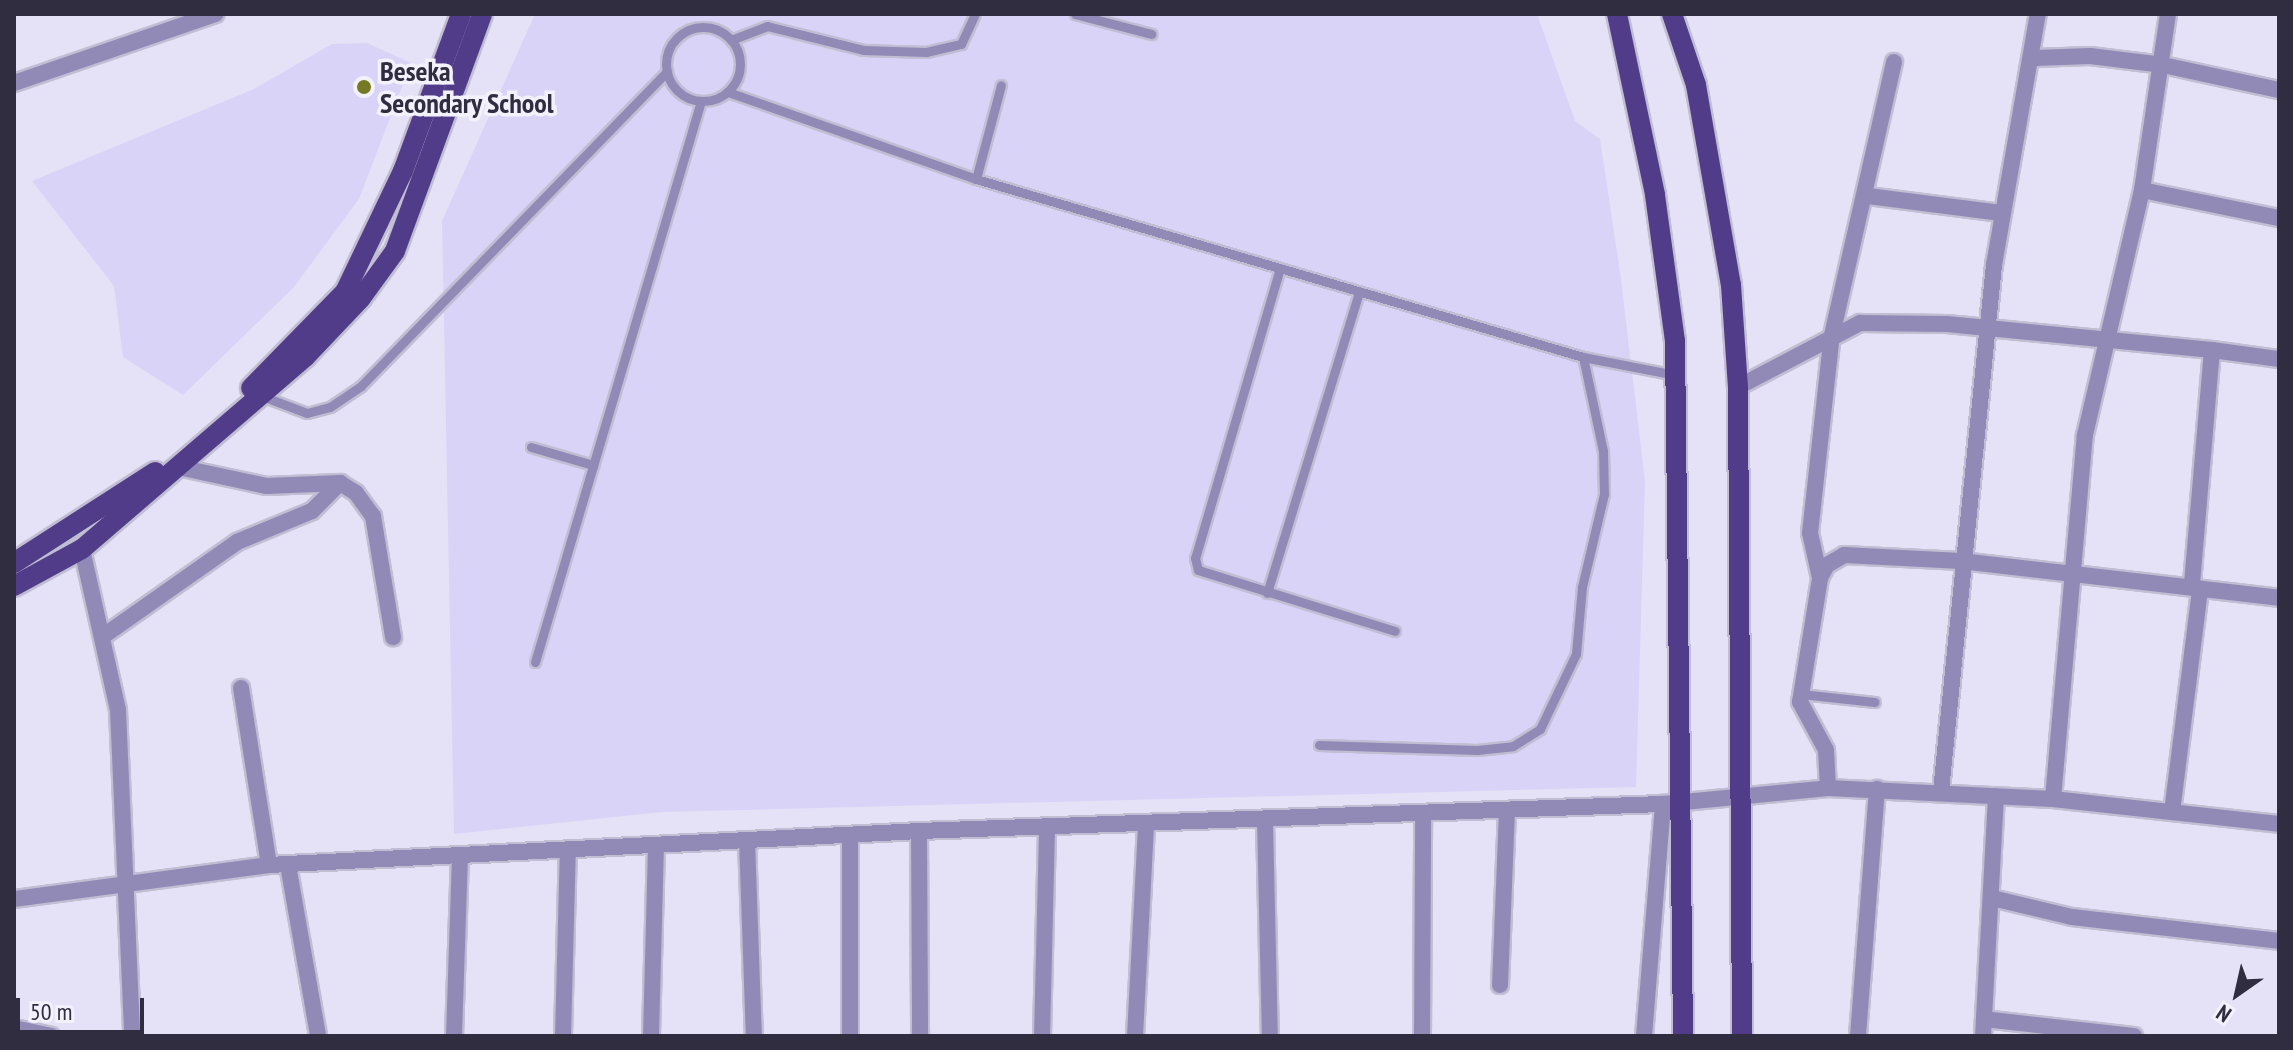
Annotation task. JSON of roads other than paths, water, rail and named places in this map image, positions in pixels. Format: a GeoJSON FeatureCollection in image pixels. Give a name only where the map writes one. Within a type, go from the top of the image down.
{"type":"FeatureCollection","features":[{"type":"Feature","properties":{"kind":"main road"},"geometry":{"type":"LineString","coordinates":[[14,563],[149,477],[251,388],[345,292],[403,171],[461,14]]}},
{"type":"Feature","properties":{"kind":"main road"},"geometry":{"type":"LineString","coordinates":[[14,586],[82,549],[261,395],[361,298],[395,251],[482,14]]}},
{"type":"Feature","properties":{"kind":"main road"},"geometry":{"type":"LineString","coordinates":[[1617,14],[1655,195],[1676,375],[1672,803],[1683,1036]]}},
{"type":"Feature","properties":{"kind":"main road"},"geometry":{"type":"LineString","coordinates":[[1672,14],[1714,172],[1738,387],[1737,797],[1742,1036]]}},
{"type":"Feature","properties":{"kind":"street"},"geometry":{"type":"LineString","coordinates":[[14,83],[215,14]]}},
{"type":"Feature","properties":{"kind":"street"},"geometry":{"type":"LineString","coordinates":[[1941,791],[1961,561],[1991,330],[2001,213],[2035,58],[2038,14]]}},
{"type":"Feature","properties":{"kind":"street"},"geometry":{"type":"LineString","coordinates":[[2053,799],[2076,577],[2085,435],[2105,336],[2142,190],[2163,65],[2168,14]]}},
{"type":"Feature","properties":{"kind":"street"},"geometry":{"type":"LineString","coordinates":[[2035,58],[2090,56],[2163,65],[2279,90]]}},
{"type":"Feature","properties":{"kind":"street"},"geometry":{"type":"LineString","coordinates":[[1828,788],[1826,750],[1804,715],[1801,694],[1820,578],[1810,533],[1832,335],[1868,196],[1894,62]]}},
{"type":"Feature","properties":{"kind":"street"},"geometry":{"type":"LineString","coordinates":[[2142,190],[2279,218]]}},
{"type":"Feature","properties":{"kind":"street"},"geometry":{"type":"LineString","coordinates":[[1868,196],[2001,213]]}},
{"type":"Feature","properties":{"kind":"street"},"geometry":{"type":"LineString","coordinates":[[1738,387],[1860,323],[2105,336],[2279,359]]}},
{"type":"Feature","properties":{"kind":"street"},"geometry":{"type":"LineString","coordinates":[[2172,812],[2196,587],[2212,350]]}},
{"type":"Feature","properties":{"kind":"street"},"geometry":{"type":"LineString","coordinates":[[178,467],[267,486],[340,483],[366,501],[373,516],[393,637]]}},
{"type":"Feature","properties":{"kind":"street"},"geometry":{"type":"LineString","coordinates":[[102,637],[237,542],[312,511],[340,483]]}},
{"type":"Feature","properties":{"kind":"street"},"geometry":{"type":"LineString","coordinates":[[82,549],[118,710],[132,1036]]}},
{"type":"Feature","properties":{"kind":"street"},"geometry":{"type":"LineString","coordinates":[[1820,578],[1844,555],[1961,561],[2076,577],[2196,587],[2279,598]]}},
{"type":"Feature","properties":{"kind":"street"},"geometry":{"type":"LineString","coordinates":[[241,688],[269,865]]}},
{"type":"Feature","properties":{"kind":"street"},"geometry":{"type":"LineString","coordinates":[[14,899],[269,865],[460,858],[919,831],[1265,821],[1672,803],[1828,788],[1941,791],[2053,799],[2279,824]]}},
{"type":"Feature","properties":{"kind":"street"},"geometry":{"type":"LineString","coordinates":[[1858,1036],[1877,789]]}},
{"type":"Feature","properties":{"kind":"street"},"geometry":{"type":"LineString","coordinates":[[1996,796],[1983,1028],[2134,1036]]}},
{"type":"Feature","properties":{"kind":"street"},"geometry":{"type":"LineString","coordinates":[[1644,1036],[1672,803]]}},
{"type":"Feature","properties":{"kind":"street"},"geometry":{"type":"LineString","coordinates":[[1500,985],[1507,810]]}},
{"type":"Feature","properties":{"kind":"street"},"geometry":{"type":"LineString","coordinates":[[1422,1036],[1423,814]]}},
{"type":"Feature","properties":{"kind":"street"},"geometry":{"type":"LineString","coordinates":[[1265,821],[1270,1036]]}},
{"type":"Feature","properties":{"kind":"street"},"geometry":{"type":"LineString","coordinates":[[1135,1036],[1146,825]]}},
{"type":"Feature","properties":{"kind":"street"},"geometry":{"type":"LineString","coordinates":[[1042,1036],[1047,828]]}},
{"type":"Feature","properties":{"kind":"street"},"geometry":{"type":"LineString","coordinates":[[919,831],[920,1036]]}},
{"type":"Feature","properties":{"kind":"street"},"geometry":{"type":"LineString","coordinates":[[850,835],[850,1036]]}},
{"type":"Feature","properties":{"kind":"street"},"geometry":{"type":"LineString","coordinates":[[747,840],[754,1036]]}},
{"type":"Feature","properties":{"kind":"street"},"geometry":{"type":"LineString","coordinates":[[651,1036],[656,846]]}},
{"type":"Feature","properties":{"kind":"street"},"geometry":{"type":"LineString","coordinates":[[563,1036],[568,850]]}},
{"type":"Feature","properties":{"kind":"street"},"geometry":{"type":"LineString","coordinates":[[454,1036],[460,858]]}},
{"type":"Feature","properties":{"kind":"street"},"geometry":{"type":"LineString","coordinates":[[288,865],[318,1036]]}},
{"type":"Feature","properties":{"kind":"street"},"geometry":{"type":"LineString","coordinates":[[1992,898],[2072,917],[2279,941]]}},
{"type":"Feature","properties":{"kind":"street"},"geometry":{"type":"LineString","coordinates":[[14,1028],[51,1036]]}},
{"type":"Feature","properties":{"kind":"lane"},"geometry":{"type":"LineString","coordinates":[[731,40],[767,26],[863,50],[926,52],[961,44],[975,14]]}},
{"type":"Feature","properties":{"kind":"lane"},"geometry":{"type":"LineString","coordinates":[[1080,15],[1151,34]]}},
{"type":"Feature","properties":{"kind":"lane"},"geometry":{"type":"LineString","coordinates":[[261,395],[307,413],[330,407],[361,386],[667,71],[672,43],[687,31],[716,29],[731,40],[740,67],[728,92]]}},
{"type":"Feature","properties":{"kind":"lane"},"geometry":{"type":"LineString","coordinates":[[667,71],[676,88],[701,101],[728,92],[976,179],[1583,357],[1676,375]]}},
{"type":"Feature","properties":{"kind":"lane"},"geometry":{"type":"LineString","coordinates":[[976,179],[1001,85]]}},
{"type":"Feature","properties":{"kind":"lane"},"geometry":{"type":"LineString","coordinates":[[535,662],[701,101]]}},
{"type":"Feature","properties":{"kind":"lane"},"geometry":{"type":"LineString","coordinates":[[1280,268],[1195,558],[1198,570],[1395,631]]}},
{"type":"Feature","properties":{"kind":"lane"},"geometry":{"type":"LineString","coordinates":[[1267,593],[1359,292]]}},
{"type":"Feature","properties":{"kind":"lane"},"geometry":{"type":"LineString","coordinates":[[1319,745],[1477,750],[1513,746],[1540,729],[1576,654],[1582,587],[1604,494],[1603,451],[1583,357]]}},
{"type":"Feature","properties":{"kind":"lane"},"geometry":{"type":"LineString","coordinates":[[531,447],[593,465]]}},
{"type":"Feature","properties":{"kind":"lane"},"geometry":{"type":"LineString","coordinates":[[1801,694],[1875,702]]}},
{"type":"Feature","properties":{"kind":"place","name":"Beseka Secondary School"},"geometry":{"type":"Point","coordinates":[364,87]}}]}
